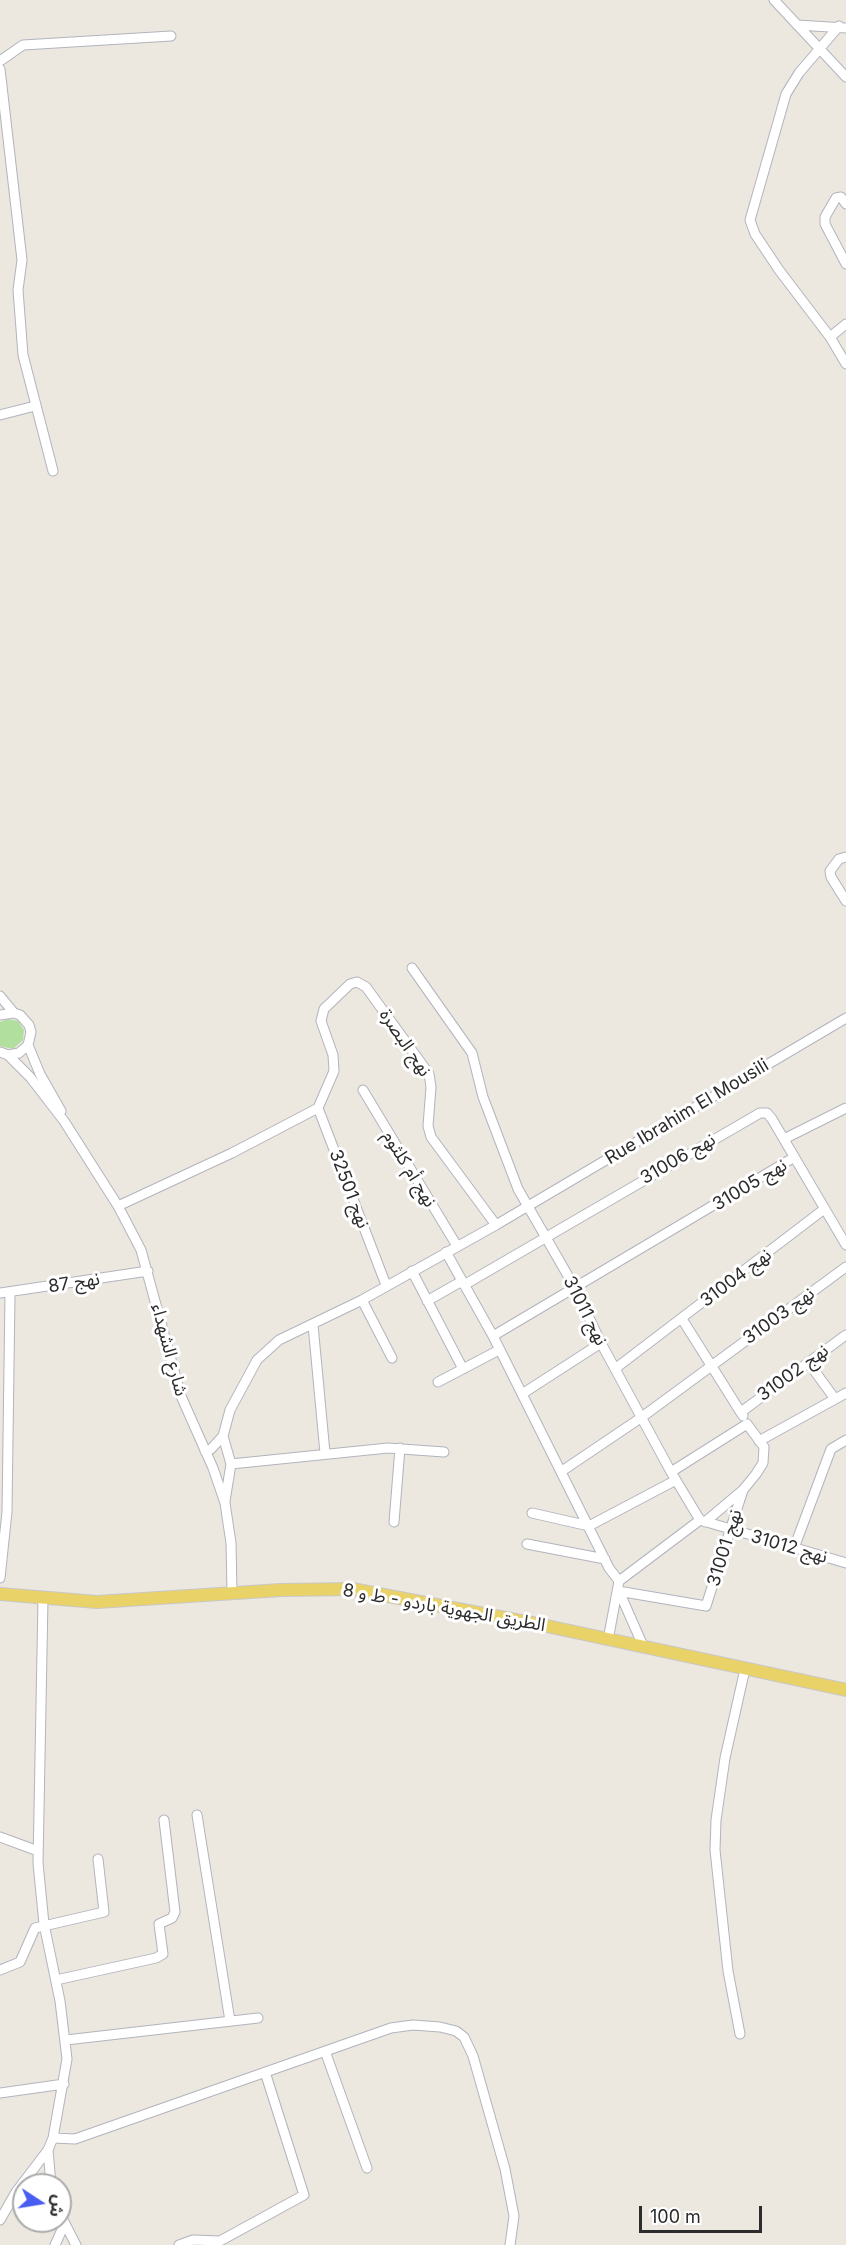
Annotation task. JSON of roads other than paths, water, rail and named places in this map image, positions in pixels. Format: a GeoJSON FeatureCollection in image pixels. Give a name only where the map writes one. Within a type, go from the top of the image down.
{"type":"FeatureCollection","features":[{"type":"Feature","properties":{"kind":"main road","name":"الطريق الجهوية باردو - ط و 8"},"geometry":{"type":"LineString","coordinates":[[0,1594],[97,1602],[326,1588],[359,1590],[846,1690]]}},
{"type":"Feature","properties":{"kind":"street"},"geometry":{"type":"LineString","coordinates":[[774,0],[846,77]]}},
{"type":"Feature","properties":{"kind":"street"},"geometry":{"type":"LineString","coordinates":[[797,25],[842,27]]}},
{"type":"Feature","properties":{"kind":"street"},"geometry":{"type":"LineString","coordinates":[[842,27],[820,48],[786,94],[750,220],[755,234],[830,337],[846,364]]}},
{"type":"Feature","properties":{"kind":"street"},"geometry":{"type":"LineString","coordinates":[[0,61],[23,45],[171,36]]}},
{"type":"Feature","properties":{"kind":"street"},"geometry":{"type":"LineString","coordinates":[[0,69],[22,260],[18,290],[22,344],[35,405],[53,471]]}},
{"type":"Feature","properties":{"kind":"street"},"geometry":{"type":"LineString","coordinates":[[846,204],[839,196],[825,217],[825,224],[846,264]]}},
{"type":"Feature","properties":{"kind":"street"},"geometry":{"type":"LineString","coordinates":[[830,337],[846,324]]}},
{"type":"Feature","properties":{"kind":"street"},"geometry":{"type":"LineString","coordinates":[[0,415],[35,405]]}},
{"type":"Feature","properties":{"kind":"street"},"geometry":{"type":"LineString","coordinates":[[846,857],[834,864],[831,877],[846,901]]}},
{"type":"Feature","properties":{"kind":"street","name":"نهج 31011"},"geometry":{"type":"LineString","coordinates":[[412,968],[472,1053],[477,1078],[508,1166],[674,1476],[703,1521]]}},
{"type":"Feature","properties":{"kind":"street","name":"نهج البصرة"},"geometry":{"type":"LineString","coordinates":[[318,1108],[334,1071],[333,1055],[321,1021],[324,1009],[350,984],[357,982],[366,987],[429,1074],[431,1087],[428,1126],[431,1137],[496,1225]]}},
{"type":"Feature","properties":{"kind":"street"},"geometry":{"type":"LineString","coordinates":[[0,996],[14,1013],[26,1019],[31,1032],[28,1045],[19,1053],[4,1053]]}},
{"type":"Feature","properties":{"kind":"street"},"geometry":{"type":"LineString","coordinates":[[0,1016],[14,1013]]}},
{"type":"Feature","properties":{"kind":"street","name":"Rue Ibrahim El Mousili"},"geometry":{"type":"LineString","coordinates":[[223,1436],[233,1403],[257,1360],[279,1340],[362,1300],[386,1284],[496,1225],[846,1018]]}},
{"type":"Feature","properties":{"kind":"street"},"geometry":{"type":"LineString","coordinates":[[28,1045],[40,1074],[63,1113],[64,1121]]}},
{"type":"Feature","properties":{"kind":"street"},"geometry":{"type":"LineString","coordinates":[[4,1053],[30,1077],[64,1121]]}},
{"type":"Feature","properties":{"kind":"street","name":"نهج أم كلثوم"},"geometry":{"type":"LineString","coordinates":[[363,1090],[457,1246]]}},
{"type":"Feature","properties":{"kind":"street"},"geometry":{"type":"LineString","coordinates":[[118,1206],[232,1153],[318,1108]]}},
{"type":"Feature","properties":{"kind":"street","name":"نهج 32501"},"geometry":{"type":"LineString","coordinates":[[318,1108],[386,1284]]}},
{"type":"Feature","properties":{"kind":"street"},"geometry":{"type":"LineString","coordinates":[[784,1139],[846,1108]]}},
{"type":"Feature","properties":{"kind":"street","name":"نهج 31006"},"geometry":{"type":"LineString","coordinates":[[546,1238],[756,1114],[769,1115],[793,1158]]}},
{"type":"Feature","properties":{"kind":"street","name":"شارع الشهداء"},"geometry":{"type":"LineString","coordinates":[[64,1121],[135,1236],[148,1271],[181,1396],[225,1503],[231,1543],[232,1593]]}},
{"type":"Feature","properties":{"kind":"street","name":"نهج 31005"},"geometry":{"type":"LineString","coordinates":[[493,1336],[793,1158],[846,1245]]}},
{"type":"Feature","properties":{"kind":"street","name":"نهج 31004"},"geometry":{"type":"LineString","coordinates":[[616,1368],[823,1210]]}},
{"type":"Feature","properties":{"kind":"street"},"geometry":{"type":"LineString","coordinates":[[427,1301],[546,1238]]}},
{"type":"Feature","properties":{"kind":"street"},"geometry":{"type":"LineString","coordinates":[[447,1252],[562,1471],[618,1586],[644,1648]]}},
{"type":"Feature","properties":{"kind":"street","name":"نهج 31003"},"geometry":{"type":"LineString","coordinates":[[562,1471],[642,1417],[846,1267]]}},
{"type":"Feature","properties":{"kind":"street","name":"نهج 87"},"geometry":{"type":"LineString","coordinates":[[5,1293],[148,1271]]}},
{"type":"Feature","properties":{"kind":"street"},"geometry":{"type":"LineString","coordinates":[[412,1271],[463,1369]]}},
{"type":"Feature","properties":{"kind":"street"},"geometry":{"type":"LineString","coordinates":[[0,1578],[7,1512],[5,1293]]}},
{"type":"Feature","properties":{"kind":"street"},"geometry":{"type":"LineString","coordinates":[[362,1300],[392,1358]]}},
{"type":"Feature","properties":{"kind":"street"},"geometry":{"type":"LineString","coordinates":[[608,1640],[618,1586],[743,1490],[763,1463],[764,1447],[747,1424],[682,1319]]}},
{"type":"Feature","properties":{"kind":"street"},"geometry":{"type":"LineString","coordinates":[[313,1325],[325,1454]]}},
{"type":"Feature","properties":{"kind":"street","name":"نهج 31002"},"geometry":{"type":"LineString","coordinates":[[741,1412],[846,1335]]}},
{"type":"Feature","properties":{"kind":"street"},"geometry":{"type":"LineString","coordinates":[[522,1394],[601,1343]]}},
{"type":"Feature","properties":{"kind":"street"},"geometry":{"type":"LineString","coordinates":[[438,1382],[500,1350]]}},
{"type":"Feature","properties":{"kind":"street"},"geometry":{"type":"LineString","coordinates":[[808,1362],[836,1399]]}},
{"type":"Feature","properties":{"kind":"street"},"geometry":{"type":"LineString","coordinates":[[759,1441],[846,1393]]}},
{"type":"Feature","properties":{"kind":"street"},"geometry":{"type":"LineString","coordinates":[[532,1513],[589,1526],[674,1476],[747,1424]]}},
{"type":"Feature","properties":{"kind":"street"},"geometry":{"type":"LineString","coordinates":[[205,1451],[211,1449],[223,1436]]}},
{"type":"Feature","properties":{"kind":"street"},"geometry":{"type":"LineString","coordinates":[[223,1436],[231,1464],[225,1503]]}},
{"type":"Feature","properties":{"kind":"street"},"geometry":{"type":"LineString","coordinates":[[794,1548],[831,1449],[846,1440]]}},
{"type":"Feature","properties":{"kind":"street"},"geometry":{"type":"LineString","coordinates":[[231,1464],[400,1448],[444,1452]]}},
{"type":"Feature","properties":{"kind":"street"},"geometry":{"type":"LineString","coordinates":[[394,1522],[400,1448]]}},
{"type":"Feature","properties":{"kind":"street","name":"نهج 31001"},"geometry":{"type":"LineString","coordinates":[[618,1586],[706,1605],[732,1531],[743,1490]]}},
{"type":"Feature","properties":{"kind":"street","name":"نهج 31012"},"geometry":{"type":"LineString","coordinates":[[703,1521],[846,1563]]}},
{"type":"Feature","properties":{"kind":"street"},"geometry":{"type":"LineString","coordinates":[[527,1544],[605,1559]]}},
{"type":"Feature","properties":{"kind":"street"},"geometry":{"type":"LineString","coordinates":[[0,2220],[16,2192],[48,2150],[53,2138],[64,2084],[66,2040],[57,1980],[44,1924],[38,1851],[43,1599]]}},
{"type":"Feature","properties":{"kind":"street"},"geometry":{"type":"LineString","coordinates":[[740,2034],[728,1971],[715,1850],[716,1820],[725,1758],[745,1669]]}},
{"type":"Feature","properties":{"kind":"street"},"geometry":{"type":"LineString","coordinates":[[197,1815],[230,2021]]}},
{"type":"Feature","properties":{"kind":"street"},"geometry":{"type":"LineString","coordinates":[[57,1980],[156,1958],[163,1954],[159,1924],[172,1918],[175,1912],[164,1820]]}},
{"type":"Feature","properties":{"kind":"street"},"geometry":{"type":"LineString","coordinates":[[0,1837],[38,1851]]}},
{"type":"Feature","properties":{"kind":"street"},"geometry":{"type":"LineString","coordinates":[[0,1970],[20,1962],[27,1950],[32,1931],[44,1924],[104,1912],[98,1859]]}},
{"type":"Feature","properties":{"kind":"street"},"geometry":{"type":"LineString","coordinates":[[66,2040],[258,2018]]}},
{"type":"Feature","properties":{"kind":"street"},"geometry":{"type":"LineString","coordinates":[[53,2138],[75,2139],[391,2028],[413,2025],[440,2027],[456,2031],[464,2037],[473,2056],[505,2169],[514,2216],[510,2245]]}},
{"type":"Feature","properties":{"kind":"street"},"geometry":{"type":"LineString","coordinates":[[325,2051],[367,2168]]}},
{"type":"Feature","properties":{"kind":"street"},"geometry":{"type":"LineString","coordinates":[[179,2245],[193,2240],[220,2241],[304,2195],[265,2072]]}},
{"type":"Feature","properties":{"kind":"street"},"geometry":{"type":"LineString","coordinates":[[0,2093],[64,2084]]}},
{"type":"Feature","properties":{"kind":"street"},"geometry":{"type":"LineString","coordinates":[[48,2150],[50,2173]]}}]}
